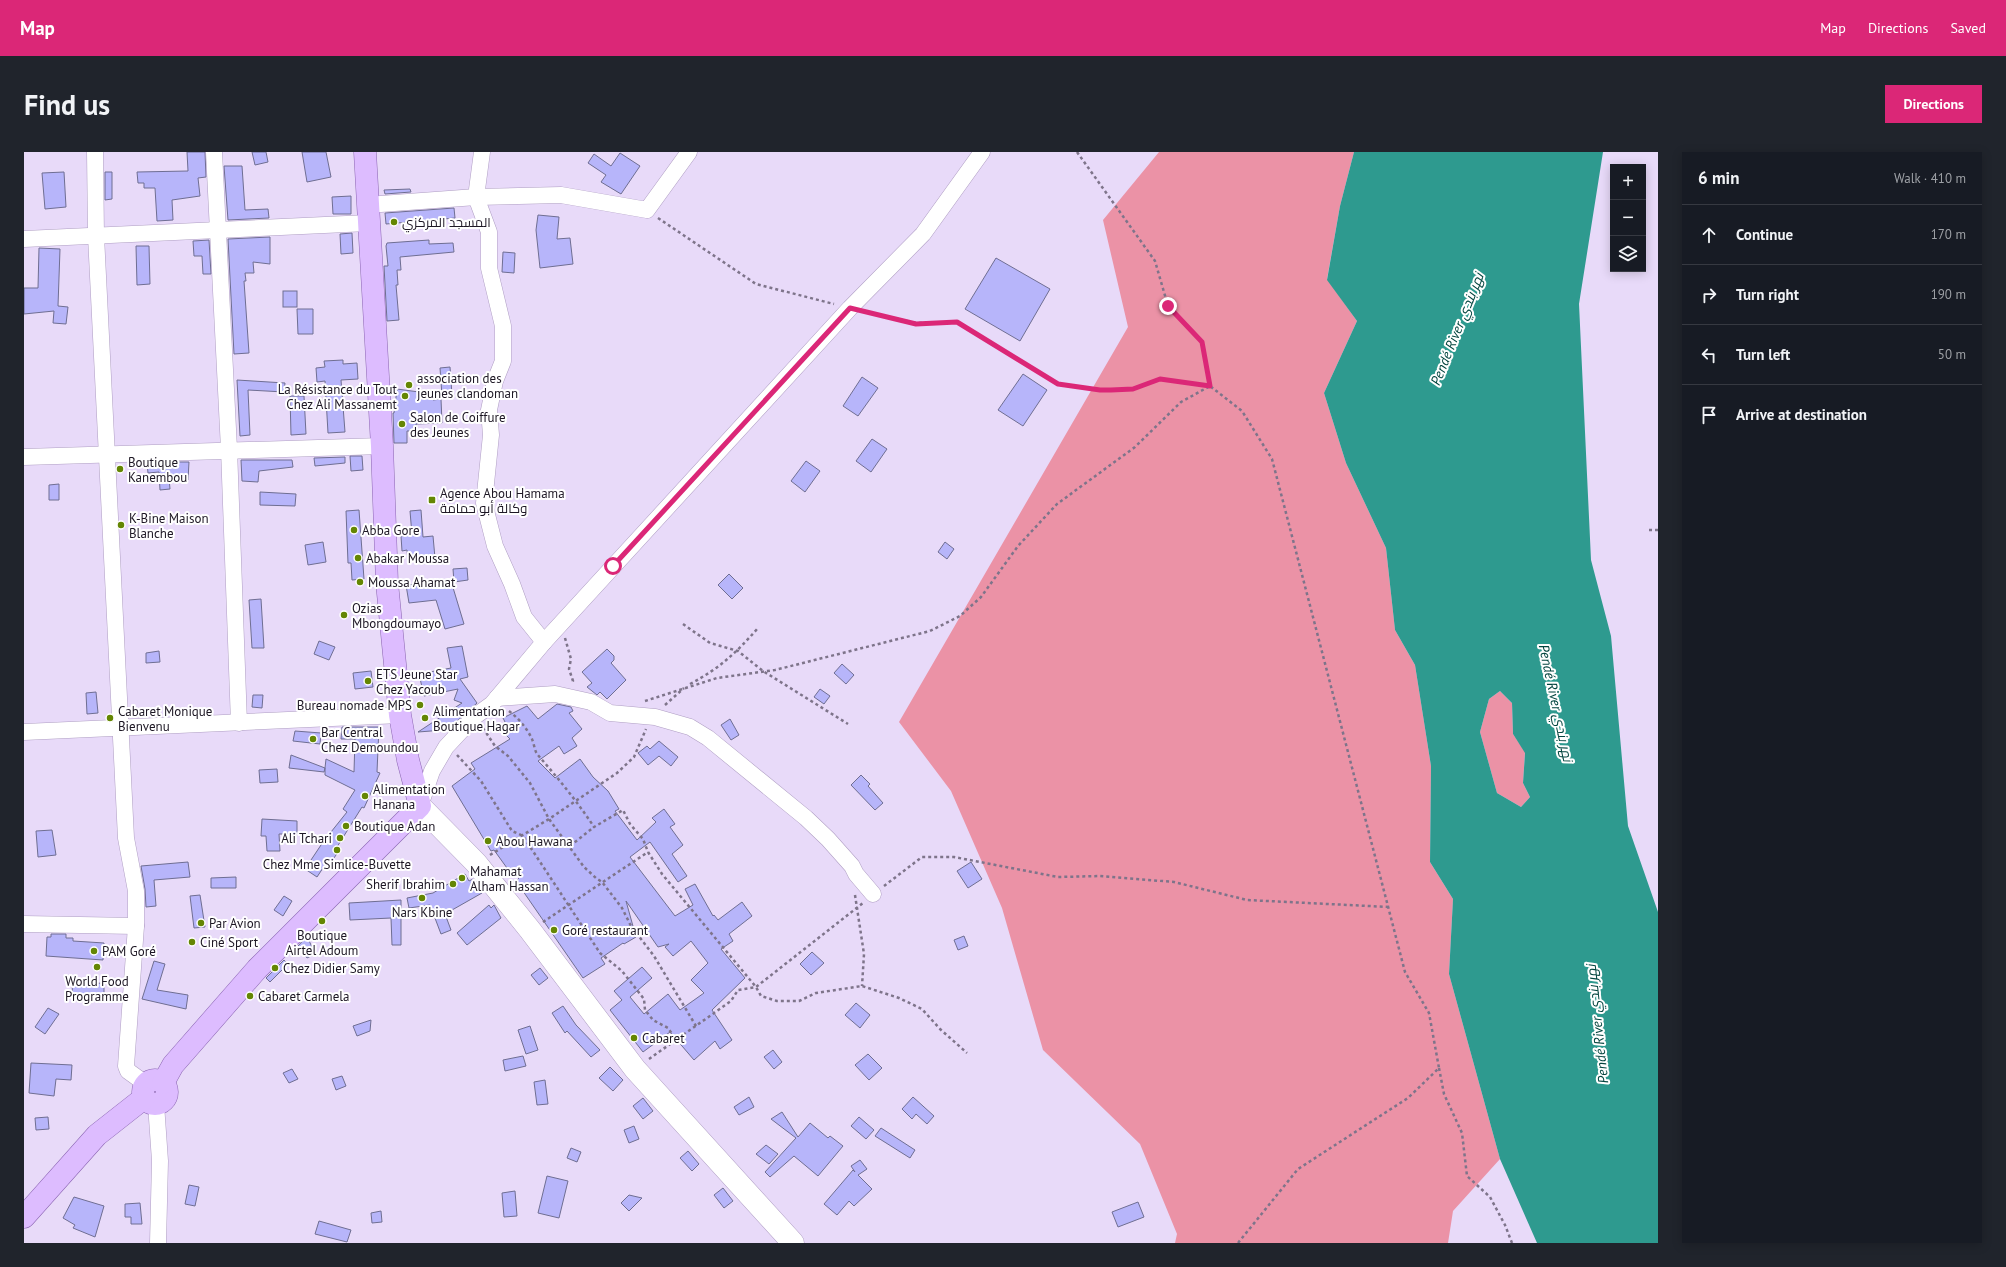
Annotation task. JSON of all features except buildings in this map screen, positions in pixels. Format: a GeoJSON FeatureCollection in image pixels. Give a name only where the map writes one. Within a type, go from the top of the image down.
{"type":"FeatureCollection","features":[{"type":"Feature","properties":{"kind":"main road"},"geometry":{"type":"LineString","coordinates":[[365,152],[382,446],[387,583],[400,715],[408,760],[420,806],[476,863],[530,930],[635,1069],[793,1243]]}},
{"type":"Feature","properties":{"kind":"main road"},"geometry":{"type":"LineString","coordinates":[[24,1217],[97,1135],[152,1092],[257,969],[420,806]]}},
{"type":"Feature","properties":{"kind":"street"},"geometry":{"type":"LineString","coordinates":[[95,152],[96,236],[126,838],[136,891],[136,926],[126,1066],[128,1071],[152,1092],[160,1161],[158,1243]]}},
{"type":"Feature","properties":{"kind":"street"},"geometry":{"type":"LineString","coordinates":[[214,152],[229,450],[239,723]]}},
{"type":"Feature","properties":{"kind":"street"},"geometry":{"type":"LineString","coordinates":[[482,152],[476,197],[489,232],[489,268],[503,326],[503,361],[495,381],[489,410],[491,435],[484,503],[495,546],[512,584],[524,617],[544,642]]}},
{"type":"Feature","properties":{"kind":"street"},"geometry":{"type":"LineString","coordinates":[[24,239],[218,230],[368,214],[476,197],[561,195],[647,210],[689,152]]}},
{"type":"Feature","properties":{"kind":"street"},"geometry":{"type":"LineString","coordinates":[[420,806],[432,771],[446,747],[474,717],[494,701],[544,642],[850,308],[923,234],[978,155]]}},
{"type":"Feature","properties":{"kind":"street"},"geometry":{"type":"LineString","coordinates":[[24,458],[106,454],[382,446]]}},
{"type":"Feature","properties":{"kind":"street"},"geometry":{"type":"LineString","coordinates":[[494,701],[555,694],[591,702],[610,713],[655,717],[690,727],[708,738],[806,818],[828,839],[852,866],[856,874],[873,894]]}},
{"type":"Feature","properties":{"kind":"street"},"geometry":{"type":"LineString","coordinates":[[24,732],[400,715]]}},
{"type":"Feature","properties":{"kind":"street"},"geometry":{"type":"LineString","coordinates":[[24,924],[136,926]]}},
{"type":"Feature","properties":{"kind":"path"},"geometry":{"type":"LineString","coordinates":[[1077,152],[1155,261],[1168,306],[1202,342],[1210,386]]}},
{"type":"Feature","properties":{"kind":"path"},"geometry":{"type":"LineString","coordinates":[[647,210],[756,284],[916,324],[957,322],[1058,384],[1100,390],[1113,390],[1133,389],[1160,379],[1210,386],[1242,411],[1272,459],[1405,972],[1429,1013],[1444,1094],[1462,1133],[1467,1176],[1490,1197],[1505,1225],[1512,1243]]}},
{"type":"Feature","properties":{"kind":"path"},"geometry":{"type":"LineString","coordinates":[[638,704],[717,678],[762,671],[930,631],[960,616],[981,597],[1018,546],[1057,504],[1136,447],[1181,402],[1210,386]]}},
{"type":"Feature","properties":{"kind":"path"},"geometry":{"type":"LineString","coordinates":[[1649,530],[1658,530]]}},
{"type":"Feature","properties":{"kind":"path"},"geometry":{"type":"LineString","coordinates":[[683,624],[710,643],[738,651],[762,671],[848,724]]}},
{"type":"Feature","properties":{"kind":"path"},"geometry":{"type":"LineString","coordinates":[[555,694],[566,689],[572,681],[569,669],[572,659],[560,625]]}},
{"type":"Feature","properties":{"kind":"path"},"geometry":{"type":"LineString","coordinates":[[476,863],[523,836],[617,773],[634,757],[649,723],[667,702],[686,687],[714,671],[738,651],[758,628]]}},
{"type":"Feature","properties":{"kind":"path"},"geometry":{"type":"LineString","coordinates":[[494,701],[518,718],[531,737],[536,753],[546,762],[576,800],[594,827]]}},
{"type":"Feature","properties":{"kind":"path"},"geometry":{"type":"LineString","coordinates":[[474,717],[496,746],[508,756],[530,783],[549,819],[584,867],[602,882],[654,956],[696,1026]]}},
{"type":"Feature","properties":{"kind":"path"},"geometry":{"type":"LineString","coordinates":[[446,747],[459,756],[469,767],[495,802],[512,831],[523,836],[600,953],[612,961],[634,984],[644,999],[645,1010],[653,1020],[668,1028],[676,1040]]}},
{"type":"Feature","properties":{"kind":"path"},"geometry":{"type":"LineString","coordinates":[[570,846],[594,827],[623,810],[630,824],[642,839],[648,852],[674,890],[756,987],[761,996],[777,1001],[799,1001],[816,993],[862,986],[899,998],[922,1009],[940,1029],[967,1053]]}},
{"type":"Feature","properties":{"kind":"path"},"geometry":{"type":"LineString","coordinates":[[530,930],[648,852]]}},
{"type":"Feature","properties":{"kind":"path"},"geometry":{"type":"LineString","coordinates":[[635,1069],[732,1001],[738,990],[756,987],[922,857],[954,857],[1058,877],[1100,876],[1174,882],[1247,900],[1389,907]]}},
{"type":"Feature","properties":{"kind":"path"},"geometry":{"type":"LineString","coordinates":[[852,866],[856,909],[864,954],[862,986]]}},
{"type":"Feature","properties":{"kind":"path"},"geometry":{"type":"LineString","coordinates":[[1238,1243],[1298,1169],[1408,1098],[1438,1068]]}},
{"type":"Feature","properties":{"kind":"shaded area"},"geometry":{"type":"Polygon","coordinates":[[[1159,152],[1354,152],[1340,206],[1327,279],[1357,321],[1324,393],[1346,463],[1386,548],[1395,630],[1415,665],[1431,766],[1430,862],[1453,899],[1449,974],[1500,1159],[1453,1211],[1448,1243],[1175,1243],[1177,1234],[1140,1144],[1043,1050],[1002,908],[951,791],[899,722],[1128,327],[1103,220],[1159,152]]]}},
{"type":"Feature","properties":{"kind":"shaded area"},"geometry":{"type":"Polygon","coordinates":[[[1500,691],[1512,703],[1513,734],[1525,752],[1523,783],[1530,797],[1521,807],[1497,793],[1480,732],[1489,699],[1500,691]]]}},
{"type":"Feature","properties":{"kind":"water","name":"Pendé River نهر بندي"},"geometry":{"type":"Polygon","coordinates":[[[1354,152],[1603,152],[1579,304],[1591,560],[1611,636],[1628,826],[1658,912],[1658,1243],[1537,1243],[1500,1159],[1449,974],[1453,899],[1430,862],[1431,766],[1415,665],[1395,630],[1386,548],[1346,463],[1324,393],[1357,321],[1327,280],[1340,206],[1354,152]],[[1500,691],[1489,699],[1480,732],[1497,793],[1521,807],[1530,797],[1523,783],[1525,753],[1513,734],[1512,703],[1500,691]]]}},
{"type":"Feature","properties":{"kind":"place","name":"المسجد المركزي"},"geometry":{"type":"Point","coordinates":[394,222]}},
{"type":"Feature","properties":{"kind":"place","name":"association des jeunes clandoman"},"geometry":{"type":"Point","coordinates":[409,385]}},
{"type":"Feature","properties":{"kind":"place","name":"La Résistance du Tout Chez Ali Massanemt"},"geometry":{"type":"Point","coordinates":[405,396]}},
{"type":"Feature","properties":{"kind":"place","name":"Salon de Coiffure des Jeunes"},"geometry":{"type":"Point","coordinates":[402,424]}},
{"type":"Feature","properties":{"kind":"place","name":"Boutique Kanembou"},"geometry":{"type":"Point","coordinates":[120,469]}},
{"type":"Feature","properties":{"kind":"place","name":"Agence Abou Hamama وكالة أبو حمامة"},"geometry":{"type":"Point","coordinates":[432,500]}},
{"type":"Feature","properties":{"kind":"place","name":"K-Bine Maison Blanche"},"geometry":{"type":"Point","coordinates":[121,525]}},
{"type":"Feature","properties":{"kind":"place","name":"Abba Gore"},"geometry":{"type":"Point","coordinates":[354,530]}},
{"type":"Feature","properties":{"kind":"place","name":"Abakar Moussa"},"geometry":{"type":"Point","coordinates":[358,558]}},
{"type":"Feature","properties":{"kind":"place","name":"Moussa Ahamat"},"geometry":{"type":"Point","coordinates":[360,582]}},
{"type":"Feature","properties":{"kind":"place","name":"Ozias Mbongdoumayo"},"geometry":{"type":"Point","coordinates":[344,615]}},
{"type":"Feature","properties":{"kind":"place","name":"ETS Jeune Star Chez Yacoub"},"geometry":{"type":"Point","coordinates":[368,681]}},
{"type":"Feature","properties":{"kind":"place","name":"Bureau nomade MPS"},"geometry":{"type":"Point","coordinates":[420,705]}},
{"type":"Feature","properties":{"kind":"place","name":"Cabaret Monique Bienvenu"},"geometry":{"type":"Point","coordinates":[110,718]}},
{"type":"Feature","properties":{"kind":"place","name":"Alimentation Boutique Hagar"},"geometry":{"type":"Point","coordinates":[425,718]}},
{"type":"Feature","properties":{"kind":"place","name":"Bar Central Chez Demoundou"},"geometry":{"type":"Point","coordinates":[313,739]}},
{"type":"Feature","properties":{"kind":"place","name":"Alimentation Hanana"},"geometry":{"type":"Point","coordinates":[365,796]}},
{"type":"Feature","properties":{"kind":"place","name":"Boutique Adan"},"geometry":{"type":"Point","coordinates":[346,826]}},
{"type":"Feature","properties":{"kind":"place","name":"Ali Tchari"},"geometry":{"type":"Point","coordinates":[340,838]}},
{"type":"Feature","properties":{"kind":"place","name":"Abou Hawana"},"geometry":{"type":"Point","coordinates":[488,841]}},
{"type":"Feature","properties":{"kind":"place","name":"Chez Mme Simlice-Buvette"},"geometry":{"type":"Point","coordinates":[337,850]}},
{"type":"Feature","properties":{"kind":"place","name":"Mahamat Alham Hassan"},"geometry":{"type":"Point","coordinates":[462,878]}},
{"type":"Feature","properties":{"kind":"place","name":"Sherif Ibrahim"},"geometry":{"type":"Point","coordinates":[453,884]}},
{"type":"Feature","properties":{"kind":"place","name":"Nars Kbine"},"geometry":{"type":"Point","coordinates":[422,898]}},
{"type":"Feature","properties":{"kind":"place","name":"Boutique Airtel Adoum"},"geometry":{"type":"Point","coordinates":[322,921]}},
{"type":"Feature","properties":{"kind":"place","name":"Par Avion"},"geometry":{"type":"Point","coordinates":[201,923]}},
{"type":"Feature","properties":{"kind":"place","name":"Goré restaurant"},"geometry":{"type":"Point","coordinates":[554,930]}},
{"type":"Feature","properties":{"kind":"place","name":"Ciné Sport"},"geometry":{"type":"Point","coordinates":[192,942]}},
{"type":"Feature","properties":{"kind":"place","name":"PAM Goré"},"geometry":{"type":"Point","coordinates":[94,951]}},
{"type":"Feature","properties":{"kind":"place","name":"World Food Programme"},"geometry":{"type":"Point","coordinates":[97,967]}},
{"type":"Feature","properties":{"kind":"place","name":"Chez Didier Samy"},"geometry":{"type":"Point","coordinates":[275,968]}},
{"type":"Feature","properties":{"kind":"place","name":"Cabaret Carmela"},"geometry":{"type":"Point","coordinates":[250,996]}},
{"type":"Feature","properties":{"kind":"place","name":"Cabaret"},"geometry":{"type":"Point","coordinates":[634,1038]}},
{"type":"Feature","properties":{"kind":"route"},"geometry":{"type":"LineString","coordinates":[[613,566],[850,308],[916,324],[957,322],[1058,384],[1100,390],[1133,389],[1160,379],[1210,386],[1202,342],[1168,306]]}}]}
